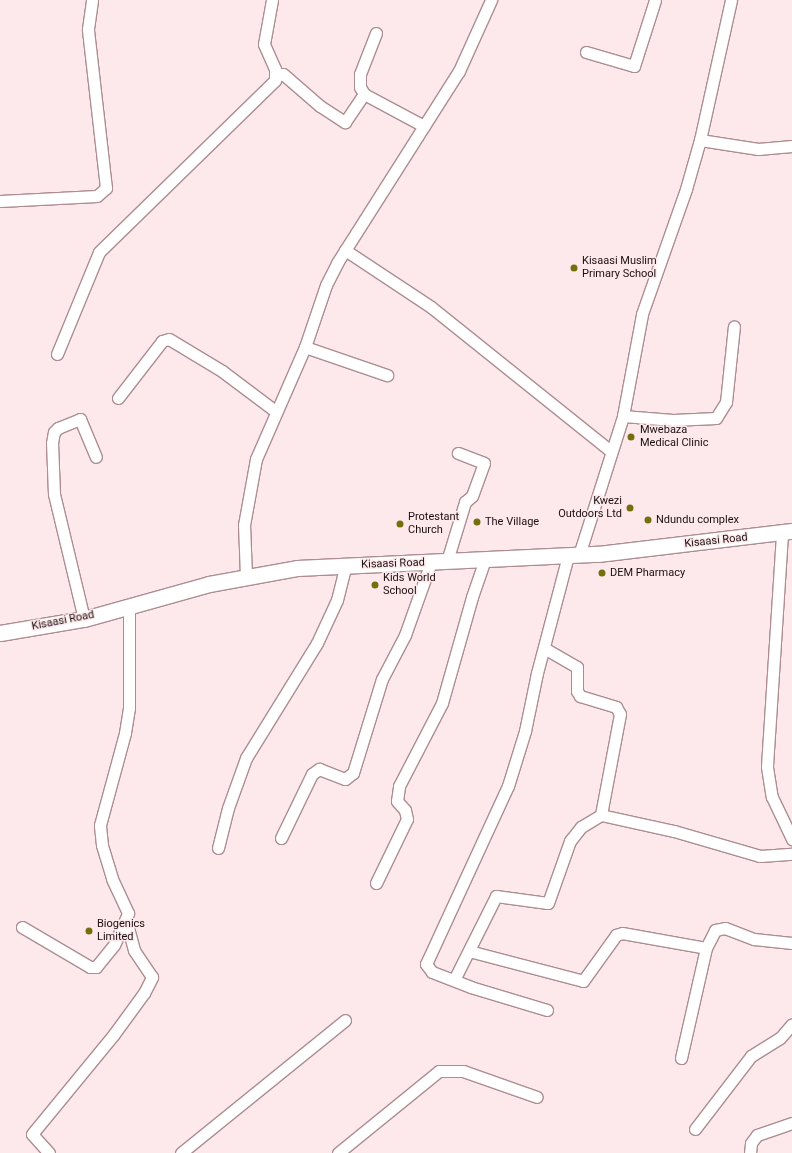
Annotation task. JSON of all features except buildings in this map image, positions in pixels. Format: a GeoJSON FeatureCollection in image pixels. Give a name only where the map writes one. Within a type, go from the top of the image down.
{"type":"FeatureCollection","features":[{"type":"Feature","properties":{"kind":"main road","name":"Kisaasi Road"},"geometry":{"type":"LineString","coordinates":[[0,633],[84,619],[246,576],[297,568],[574,556],[787,533]]}},
{"type":"Feature","properties":{"kind":"street"},"geometry":{"type":"LineString","coordinates":[[0,201],[97,196],[106,188],[88,29],[92,0]]}},
{"type":"Feature","properties":{"kind":"street"},"geometry":{"type":"LineString","coordinates":[[57,354],[99,252],[273,84],[276,76],[264,44],[272,0]]}},
{"type":"Feature","properties":{"kind":"street"},"geometry":{"type":"LineString","coordinates":[[246,576],[244,525],[249,488],[256,459],[275,411],[305,347],[317,306],[345,250],[459,71],[491,0]]}},
{"type":"Feature","properties":{"kind":"street"},"geometry":{"type":"LineString","coordinates":[[586,52],[634,66],[655,0]]}},
{"type":"Feature","properties":{"kind":"street"},"geometry":{"type":"LineString","coordinates":[[547,1010],[432,972],[426,964],[506,793],[520,752],[544,648],[622,416],[642,314],[686,189],[700,140],[731,0]]}},
{"type":"Feature","properties":{"kind":"street"},"geometry":{"type":"LineString","coordinates":[[376,33],[360,74],[360,87],[364,94],[424,126]]}},
{"type":"Feature","properties":{"kind":"street"},"geometry":{"type":"LineString","coordinates":[[276,76],[283,74],[320,106],[345,122],[364,94]]}},
{"type":"Feature","properties":{"kind":"street"},"geometry":{"type":"LineString","coordinates":[[700,140],[758,149],[792,146]]}},
{"type":"Feature","properties":{"kind":"street"},"geometry":{"type":"LineString","coordinates":[[345,250],[431,307],[611,451]]}},
{"type":"Feature","properties":{"kind":"street"},"geometry":{"type":"LineString","coordinates":[[622,416],[673,420],[708,419],[720,415],[726,402],[734,326]]}},
{"type":"Feature","properties":{"kind":"street"},"geometry":{"type":"LineString","coordinates":[[118,398],[162,341],[169,339],[237,381],[275,411]]}},
{"type":"Feature","properties":{"kind":"street"},"geometry":{"type":"LineString","coordinates":[[305,347],[387,375]]}},
{"type":"Feature","properties":{"kind":"street"},"geometry":{"type":"LineString","coordinates":[[84,619],[54,494],[52,472],[54,432],[58,428],[80,419],[96,457]]}},
{"type":"Feature","properties":{"kind":"street"},"geometry":{"type":"LineString","coordinates":[[448,562],[465,502],[472,496],[484,464],[458,453]]}},
{"type":"Feature","properties":{"kind":"street"},"geometry":{"type":"LineString","coordinates":[[787,533],[766,767],[772,798],[792,839]]}},
{"type":"Feature","properties":{"kind":"street"},"geometry":{"type":"LineString","coordinates":[[376,883],[408,820],[406,810],[397,801],[399,786],[433,724],[442,703],[472,597],[485,560]]}},
{"type":"Feature","properties":{"kind":"street"},"geometry":{"type":"LineString","coordinates":[[281,838],[312,774],[319,769],[345,779],[353,773],[382,679],[405,635],[431,562]]}},
{"type":"Feature","properties":{"kind":"street"},"geometry":{"type":"LineString","coordinates":[[218,848],[228,808],[246,758],[317,643],[337,600],[346,565]]}},
{"type":"Feature","properties":{"kind":"street"},"geometry":{"type":"LineString","coordinates":[[22,927],[90,967],[96,967],[104,960],[126,921],[128,910],[119,898],[112,878],[102,845],[100,825],[125,733],[129,708],[129,606]]}},
{"type":"Feature","properties":{"kind":"street"},"geometry":{"type":"LineString","coordinates":[[544,648],[577,666],[577,691],[580,696],[616,707],[620,714],[601,815]]}},
{"type":"Feature","properties":{"kind":"street"},"geometry":{"type":"LineString","coordinates":[[454,980],[496,896],[548,903],[570,841],[581,827],[601,815],[674,831],[760,856],[792,854]]}},
{"type":"Feature","properties":{"kind":"street"},"geometry":{"type":"LineString","coordinates":[[49,1153],[32,1134],[114,1034],[144,993],[152,977],[134,950],[126,921]]}},
{"type":"Feature","properties":{"kind":"street"},"geometry":{"type":"LineString","coordinates":[[681,1058],[706,948],[719,928],[754,939],[792,943]]}},
{"type":"Feature","properties":{"kind":"street"},"geometry":{"type":"LineString","coordinates":[[469,951],[583,981],[616,935],[622,933],[706,948]]}},
{"type":"Feature","properties":{"kind":"street"},"geometry":{"type":"LineString","coordinates":[[181,1153],[345,1020]]}},
{"type":"Feature","properties":{"kind":"street"},"geometry":{"type":"LineString","coordinates":[[695,1129],[751,1056],[780,1038],[792,1024]]}},
{"type":"Feature","properties":{"kind":"street"},"geometry":{"type":"LineString","coordinates":[[338,1153],[440,1070],[463,1071],[537,1097]]}},
{"type":"Feature","properties":{"kind":"street"},"geometry":{"type":"LineString","coordinates":[[750,1153],[751,1143],[757,1135],[792,1122]]}},
{"type":"Feature","properties":{"kind":"place","name":"Kisaasi Muslim Primary School"},"geometry":{"type":"Point","coordinates":[574,268]}},
{"type":"Feature","properties":{"kind":"place","name":"Mwebaza Medical Clinic"},"geometry":{"type":"Point","coordinates":[631,437]}},
{"type":"Feature","properties":{"kind":"place","name":"Kwezi Outdoors Ltd"},"geometry":{"type":"Point","coordinates":[630,508]}},
{"type":"Feature","properties":{"kind":"place","name":"Ndundu complex"},"geometry":{"type":"Point","coordinates":[648,520]}},
{"type":"Feature","properties":{"kind":"place","name":"The Village"},"geometry":{"type":"Point","coordinates":[477,522]}},
{"type":"Feature","properties":{"kind":"place","name":"Protestant Church"},"geometry":{"type":"Point","coordinates":[400,524]}},
{"type":"Feature","properties":{"kind":"place","name":"DEM Pharmacy"},"geometry":{"type":"Point","coordinates":[602,573]}},
{"type":"Feature","properties":{"kind":"place","name":"Kids World School"},"geometry":{"type":"Point","coordinates":[375,585]}},
{"type":"Feature","properties":{"kind":"place","name":"Biogenics Limited"},"geometry":{"type":"Point","coordinates":[89,931]}}]}
